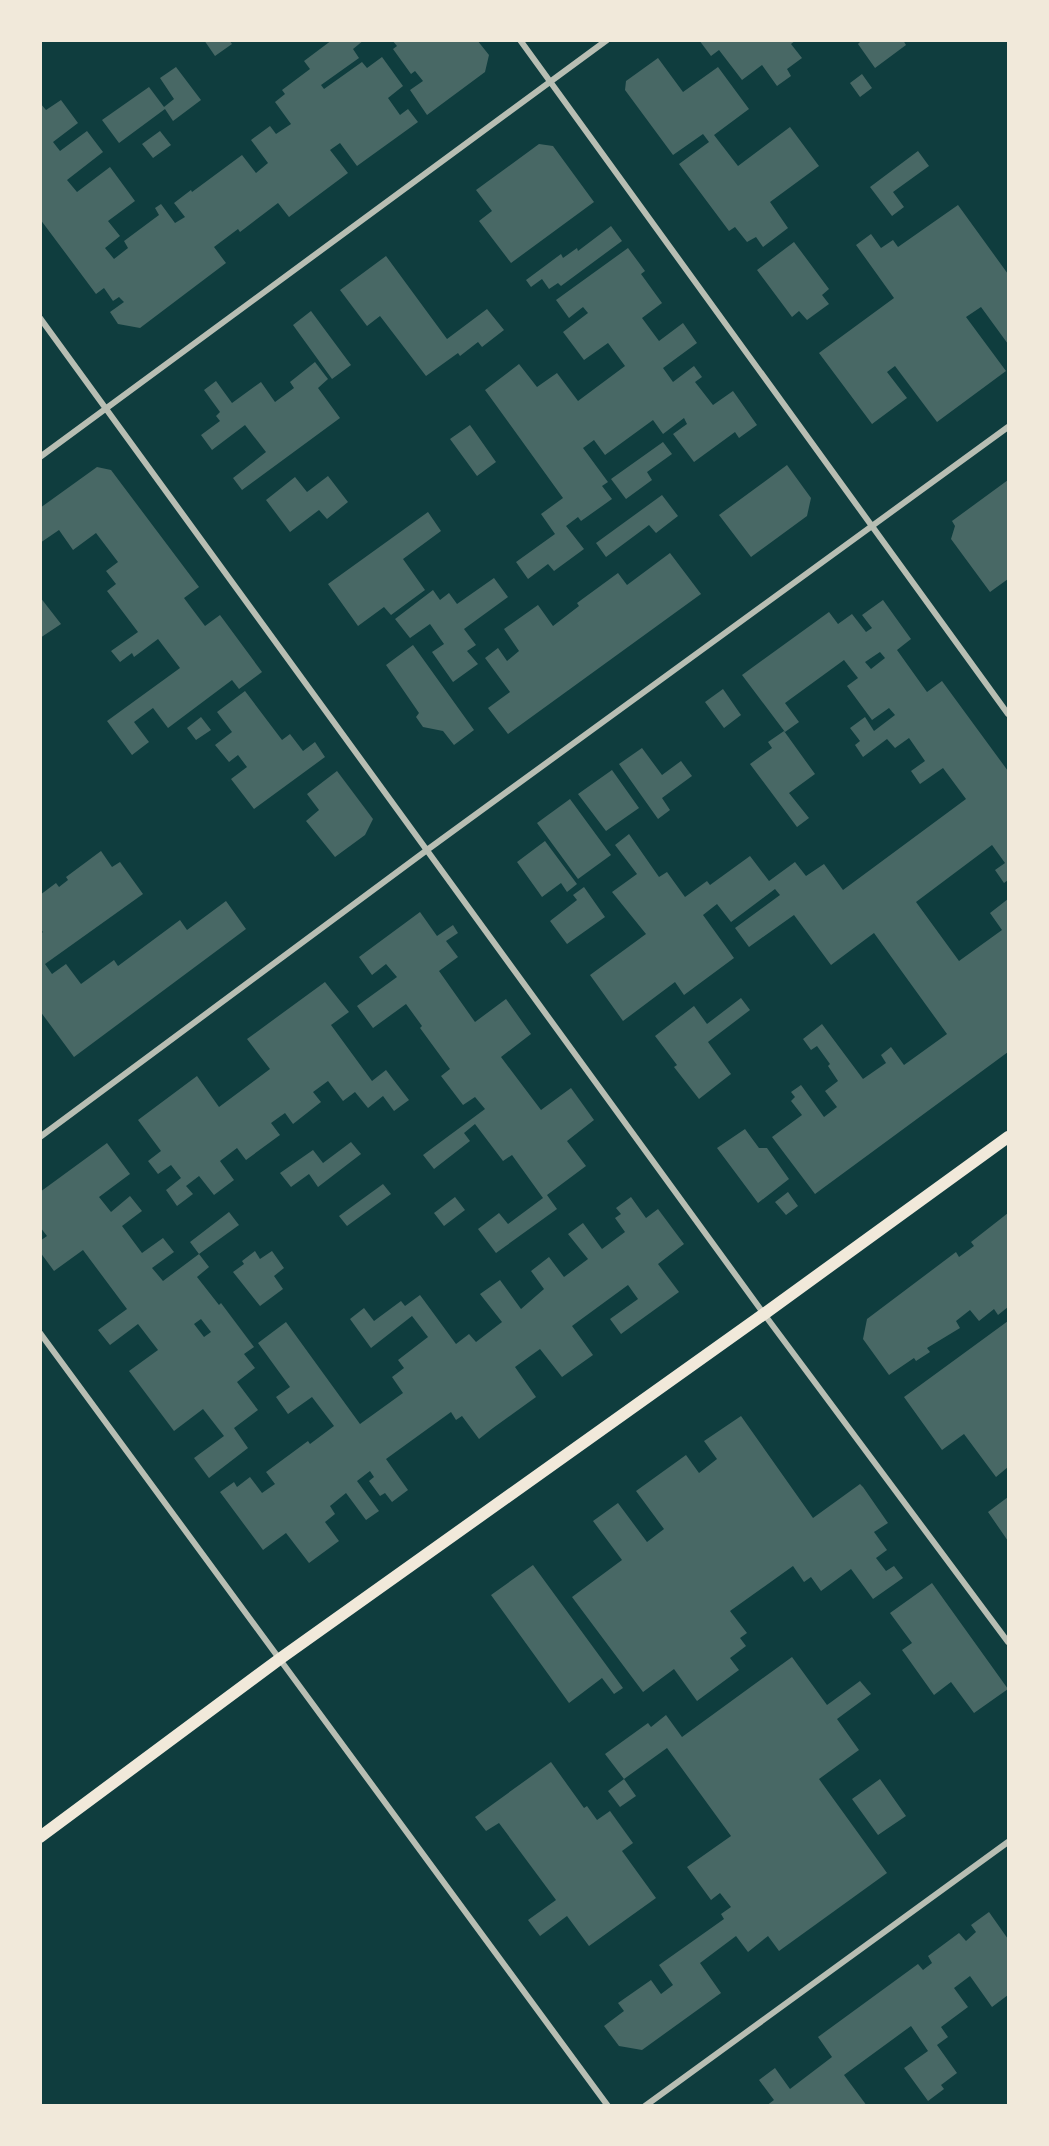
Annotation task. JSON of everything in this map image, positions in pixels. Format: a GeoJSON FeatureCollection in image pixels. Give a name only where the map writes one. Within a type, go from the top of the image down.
{"type":"FeatureCollection","features":[{"type":"Feature","properties":{"kind":"main road"},"geometry":{"type":"LineString","coordinates":[[40,1837],[280,1658],[764,1314],[1008,1137]]}},
{"type":"Feature","properties":{"kind":"street"},"geometry":{"type":"LineString","coordinates":[[519,40],[1008,714]]}},
{"type":"Feature","properties":{"kind":"street"},"geometry":{"type":"LineString","coordinates":[[40,457],[607,40]]}},
{"type":"Feature","properties":{"kind":"street"},"geometry":{"type":"LineString","coordinates":[[40,318],[764,1314],[1008,1642]]}},
{"type":"Feature","properties":{"kind":"street"},"geometry":{"type":"LineString","coordinates":[[40,1137],[427,850],[1008,428]]}},
{"type":"Feature","properties":{"kind":"street"},"geometry":{"type":"LineString","coordinates":[[40,1333],[608,2106]]}},
{"type":"Feature","properties":{"kind":"street"},"geometry":{"type":"LineString","coordinates":[[645,2106],[1008,1842]]}},
{"type":"Feature","properties":{"kind":"building"},"geometry":{"type":"Polygon","coordinates":[[[204,40],[229,40],[232,44],[215,56],[204,40]]]}},
{"type":"Feature","properties":{"kind":"building"},"geometry":{"type":"Polygon","coordinates":[[[332,40],[364,40],[353,49],[359,58],[321,85],[324,89],[362,62],[367,68],[382,57],[403,86],[388,98],[400,115],[408,109],[418,122],[357,166],[340,143],[330,150],[348,173],[289,217],[278,203],[240,232],[238,229],[214,247],[226,263],[140,328],[118,324],[110,312],[124,302],[119,297],[113,301],[104,288],[96,294],[40,219],[40,103],[46,110],[61,100],[78,123],[53,142],[60,151],[87,131],[103,152],[67,180],[77,192],[110,167],[135,201],[108,221],[120,236],[105,248],[114,259],[128,248],[124,241],[159,215],[155,208],[161,204],[175,223],[185,217],[174,203],[242,155],[256,173],[268,163],[251,140],[270,126],[276,134],[291,124],[275,102],[285,94],[282,90],[310,69],[304,61],[332,40]]]}},
{"type":"Feature","properties":{"kind":"building"},"geometry":{"type":"Polygon","coordinates":[[[392,40],[477,40],[489,55],[485,72],[427,115],[410,90],[423,81],[415,71],[411,74],[393,49],[397,46],[392,40]]]}},
{"type":"Feature","properties":{"kind":"building"},"geometry":{"type":"Polygon","coordinates":[[[699,40],[796,40],[791,44],[802,58],[787,69],[791,76],[777,86],[762,65],[742,80],[719,50],[711,56],[699,40]]]}},
{"type":"Feature","properties":{"kind":"building"},"geometry":{"type":"Polygon","coordinates":[[[862,40],[903,40],[906,45],[875,68],[858,44],[862,40]]]}},
{"type":"Feature","properties":{"kind":"building"},"geometry":{"type":"Polygon","coordinates":[[[658,58],[683,92],[718,67],[749,109],[714,135],[738,166],[790,127],[819,166],[770,202],[788,228],[763,247],[756,237],[747,242],[735,227],[729,231],[679,164],[709,142],[703,134],[673,155],[625,90],[626,81],[658,58]]]}},
{"type":"Feature","properties":{"kind":"building"},"geometry":{"type":"Polygon","coordinates":[[[176,67],[201,100],[173,121],[165,109],[119,143],[102,120],[149,87],[164,107],[174,99],[160,78],[176,67]]]}},
{"type":"Feature","properties":{"kind":"building"},"geometry":{"type":"Polygon","coordinates":[[[862,74],[872,88],[860,97],[850,83],[862,74]]]}},
{"type":"Feature","properties":{"kind":"building"},"geometry":{"type":"Polygon","coordinates":[[[160,131],[171,145],[153,158],[142,144],[160,131]]]}},
{"type":"Feature","properties":{"kind":"building"},"geometry":{"type":"Polygon","coordinates":[[[539,144],[553,146],[594,202],[511,263],[479,221],[492,211],[476,190],[539,144]]]}},
{"type":"Feature","properties":{"kind":"building"},"geometry":{"type":"Polygon","coordinates":[[[918,151],[929,166],[893,192],[904,207],[892,216],[870,187],[918,151]]]}},
{"type":"Feature","properties":{"kind":"building"},"geometry":{"type":"Polygon","coordinates":[[[958,205],[1008,274],[1008,344],[981,307],[966,317],[1006,371],[937,422],[895,366],[887,372],[907,398],[872,424],[819,353],[894,298],[856,245],[871,234],[881,248],[893,240],[898,247],[958,205]]]}},
{"type":"Feature","properties":{"kind":"building"},"geometry":{"type":"Polygon","coordinates":[[[611,226],[622,241],[561,286],[558,283],[549,289],[542,279],[531,287],[526,280],[561,254],[563,258],[577,248],[578,251],[611,226]]]}},
{"type":"Feature","properties":{"kind":"building"},"geometry":{"type":"Polygon","coordinates":[[[794,242],[829,289],[822,295],[829,304],[807,320],[799,311],[792,317],[757,270],[794,242]]]}},
{"type":"Feature","properties":{"kind":"building"},"geometry":{"type":"Polygon","coordinates":[[[628,248],[645,271],[641,274],[662,303],[642,318],[659,341],[683,323],[697,343],[663,368],[673,382],[694,366],[702,377],[695,382],[713,405],[733,391],[757,425],[739,438],[735,432],[694,462],[673,434],[687,424],[684,418],[663,434],[653,420],[605,455],[594,440],[583,448],[608,482],[602,486],[612,499],[581,521],[578,517],[566,526],[584,549],[554,571],[548,564],[528,579],[516,562],[555,534],[541,514],[563,498],[485,390],[519,364],[537,387],[557,373],[578,401],[625,366],[608,343],[584,360],[563,332],[588,313],[583,307],[569,318],[556,300],[628,248]]]}},
{"type":"Feature","properties":{"kind":"building"},"geometry":{"type":"Polygon","coordinates":[[[386,256],[447,339],[487,309],[504,330],[482,347],[478,342],[460,356],[458,353],[426,376],[380,316],[367,326],[340,290],[386,256]]]}},
{"type":"Feature","properties":{"kind":"building"},"geometry":{"type":"Polygon","coordinates":[[[311,311],[351,365],[332,379],[293,325],[311,311]]]}},
{"type":"Feature","properties":{"kind":"building"},"geometry":{"type":"Polygon","coordinates":[[[315,362],[328,379],[318,388],[340,418],[242,490],[233,478],[266,452],[245,425],[212,450],[201,435],[220,421],[216,416],[220,412],[204,390],[216,381],[232,403],[261,382],[275,402],[294,388],[290,382],[315,362]]]}},
{"type":"Feature","properties":{"kind":"building"},"geometry":{"type":"Polygon","coordinates":[[[470,425],[496,462],[477,476],[450,439],[470,425]]]}},
{"type":"Feature","properties":{"kind":"building"},"geometry":{"type":"Polygon","coordinates":[[[663,442],[672,454],[647,472],[652,480],[626,499],[611,479],[663,442]]]}},
{"type":"Feature","properties":{"kind":"building"},"geometry":{"type":"Polygon","coordinates":[[[787,465],[811,498],[807,516],[751,557],[719,515],[787,465]]]}},
{"type":"Feature","properties":{"kind":"building"},"geometry":{"type":"Polygon","coordinates":[[[97,467],[111,470],[199,587],[184,598],[205,626],[220,615],[262,672],[239,689],[232,680],[168,728],[153,708],[134,722],[149,742],[132,755],[107,721],[180,668],[158,639],[134,657],[132,653],[120,662],[111,651],[138,632],[107,591],[116,584],[106,571],[118,562],[96,533],[73,550],[59,530],[40,543],[40,508],[97,467]]]}},
{"type":"Feature","properties":{"kind":"building"},"geometry":{"type":"Polygon","coordinates":[[[328,476],[348,502],[327,519],[319,510],[290,532],[266,500],[295,477],[307,492],[328,476]]]}},
{"type":"Feature","properties":{"kind":"building"},"geometry":{"type":"Polygon","coordinates":[[[1008,480],[1008,579],[990,592],[951,539],[955,526],[952,521],[1008,480]]]}},
{"type":"Feature","properties":{"kind":"building"},"geometry":{"type":"Polygon","coordinates":[[[662,495],[678,516],[656,533],[649,525],[606,557],[596,543],[662,495]]]}},
{"type":"Feature","properties":{"kind":"building"},"geometry":{"type":"Polygon","coordinates":[[[428,512],[441,531],[403,559],[425,590],[391,615],[384,607],[358,626],[328,584],[428,512]]]}},
{"type":"Feature","properties":{"kind":"building"},"geometry":{"type":"Polygon","coordinates":[[[670,553],[701,594],[508,734],[488,708],[510,692],[485,658],[498,648],[507,661],[519,651],[504,629],[538,605],[553,626],[579,606],[577,603],[618,573],[627,585],[670,553]]]}},
{"type":"Feature","properties":{"kind":"building"},"geometry":{"type":"Polygon","coordinates":[[[494,578],[508,597],[464,629],[476,645],[467,651],[478,664],[453,682],[432,652],[444,644],[430,624],[410,638],[395,619],[433,590],[440,600],[449,593],[457,604],[494,578]]]}},
{"type":"Feature","properties":{"kind":"building"},"geometry":{"type":"Polygon","coordinates":[[[40,597],[61,624],[40,638],[40,597]]]}},
{"type":"Feature","properties":{"kind":"building"},"geometry":{"type":"Polygon","coordinates":[[[883,600],[911,639],[897,650],[927,692],[942,681],[1008,771],[1008,880],[1004,883],[995,870],[1005,863],[992,845],[916,902],[959,961],[1002,930],[990,913],[1008,899],[1008,1052],[815,1194],[772,1137],[802,1115],[791,1101],[795,1097],[791,1092],[801,1085],[824,1117],[837,1107],[825,1091],[838,1081],[828,1066],[830,1064],[817,1046],[811,1050],[803,1039],[822,1024],[863,1079],[886,1063],[881,1055],[891,1047],[904,1065],[947,1034],[874,933],[831,965],[794,915],[749,947],[735,928],[780,895],[775,889],[731,922],[717,904],[703,915],[734,958],[684,995],[675,982],[623,1021],[590,975],[646,934],[612,892],[637,874],[615,845],[629,834],[659,877],[667,872],[685,897],[707,881],[710,885],[750,856],[769,881],[795,862],[806,876],[824,864],[843,890],[966,799],[943,768],[920,784],[911,771],[925,761],[909,738],[895,748],[887,739],[863,757],[855,745],[860,741],[850,728],[865,717],[874,731],[895,715],[889,708],[872,720],[847,686],[858,678],[844,660],[785,703],[799,722],[785,732],[742,675],[829,612],[838,624],[852,614],[866,632],[872,628],[862,615],[883,600]],[[880,652],[865,662],[871,669],[885,658],[880,652]]]}},
{"type":"Feature","properties":{"kind":"building"},"geometry":{"type":"Polygon","coordinates":[[[413,645],[474,730],[454,745],[443,731],[423,727],[416,717],[419,713],[386,665],[413,645]]]}},
{"type":"Feature","properties":{"kind":"building"},"geometry":{"type":"Polygon","coordinates":[[[723,689],[741,715],[724,728],[705,702],[723,689]]]}},
{"type":"Feature","properties":{"kind":"building"},"geometry":{"type":"Polygon","coordinates":[[[245,691],[282,740],[290,734],[303,751],[315,742],[325,757],[254,809],[231,779],[247,767],[238,755],[229,762],[215,745],[232,732],[217,712],[245,691]]]}},
{"type":"Feature","properties":{"kind":"building"},"geometry":{"type":"Polygon","coordinates":[[[201,717],[211,730],[196,740],[187,728],[201,717]]]}},
{"type":"Feature","properties":{"kind":"building"},"geometry":{"type":"Polygon","coordinates":[[[784,731],[815,774],[789,793],[809,818],[797,827],[750,764],[772,748],[768,742],[784,731]]]}},
{"type":"Feature","properties":{"kind":"building"},"geometry":{"type":"Polygon","coordinates":[[[642,748],[662,775],[681,761],[692,776],[662,798],[670,810],[658,819],[619,764],[642,748]]]}},
{"type":"Feature","properties":{"kind":"building"},"geometry":{"type":"Polygon","coordinates":[[[612,770],[639,808],[606,831],[578,794],[612,770]]]}},
{"type":"Feature","properties":{"kind":"building"},"geometry":{"type":"Polygon","coordinates":[[[337,771],[373,819],[365,835],[335,857],[306,821],[319,810],[307,794],[337,771]]]}},
{"type":"Feature","properties":{"kind":"building"},"geometry":{"type":"Polygon","coordinates":[[[570,799],[611,855],[578,879],[537,823],[570,799]]]}},
{"type":"Feature","properties":{"kind":"building"},"geometry":{"type":"Polygon","coordinates":[[[545,841],[577,884],[567,892],[561,883],[542,897],[517,862],[545,841]]]}},
{"type":"Feature","properties":{"kind":"building"},"geometry":{"type":"Polygon","coordinates":[[[101,851],[112,867],[120,862],[143,894],[45,964],[52,974],[66,964],[81,984],[114,960],[118,966],[180,920],[187,930],[226,901],[246,929],[74,1057],[40,1011],[40,934],[43,932],[40,929],[40,895],[56,883],[59,887],[68,880],[66,877],[101,851]]]}},
{"type":"Feature","properties":{"kind":"building"},"geometry":{"type":"Polygon","coordinates":[[[584,887],[605,917],[567,944],[550,921],[577,900],[573,895],[584,887]]]}},
{"type":"Feature","properties":{"kind":"building"},"geometry":{"type":"Polygon","coordinates":[[[420,912],[437,936],[453,925],[458,933],[446,941],[458,957],[439,971],[475,1022],[506,999],[531,1034],[501,1057],[541,1110],[571,1088],[594,1120],[567,1141],[586,1166],[547,1195],[557,1209],[496,1253],[478,1229],[499,1213],[508,1224],[543,1198],[512,1155],[503,1161],[475,1124],[464,1133],[470,1141],[434,1169],[423,1155],[485,1109],[475,1097],[463,1105],[441,1076],[450,1069],[420,1028],[422,1026],[406,1004],[373,1028],[357,1006],[397,977],[386,964],[372,975],[359,957],[420,912]]]}},
{"type":"Feature","properties":{"kind":"building"},"geometry":{"type":"Polygon","coordinates":[[[325,982],[349,1012],[331,1025],[372,1081],[386,1070],[409,1100],[394,1111],[383,1096],[368,1108],[355,1092],[343,1101],[328,1081],[313,1092],[321,1102],[293,1124],[285,1113],[271,1123],[280,1135],[246,1160],[237,1148],[220,1161],[234,1180],[214,1195],[199,1176],[186,1186],[193,1194],[177,1206],[166,1190],[181,1178],[171,1165],[158,1174],[148,1161],[161,1151],[138,1120],[197,1076],[219,1107],[270,1069],[247,1039],[325,982]]]}},
{"type":"Feature","properties":{"kind":"building"},"geometry":{"type":"Polygon","coordinates":[[[741,998],[750,1010],[708,1042],[731,1074],[699,1099],[674,1067],[677,1065],[655,1036],[694,1006],[707,1024],[741,998]]]}},
{"type":"Feature","properties":{"kind":"building"},"geometry":{"type":"Polygon","coordinates":[[[745,1129],[759,1148],[767,1148],[789,1179],[758,1203],[717,1148],[745,1129]]]}},
{"type":"Feature","properties":{"kind":"building"},"geometry":{"type":"Polygon","coordinates":[[[351,1142],[361,1154],[318,1187],[309,1174],[291,1187],[280,1173],[313,1150],[323,1163],[351,1142]]]}},
{"type":"Feature","properties":{"kind":"building"},"geometry":{"type":"Polygon","coordinates":[[[107,1143],[130,1174],[99,1197],[111,1212],[130,1196],[142,1211],[122,1226],[142,1253],[163,1238],[174,1252],[152,1268],[163,1281],[199,1254],[209,1267],[197,1277],[219,1305],[221,1303],[254,1347],[244,1354],[255,1368],[237,1382],[258,1410],[234,1428],[248,1448],[209,1478],[194,1458],[224,1436],[203,1409],[174,1431],[129,1371],[158,1350],[138,1324],[110,1345],[98,1330],[127,1309],[83,1250],[54,1271],[40,1252],[40,1241],[47,1236],[40,1227],[40,1192],[107,1143]],[[201,1319],[194,1324],[204,1337],[211,1332],[201,1319]]]}},
{"type":"Feature","properties":{"kind":"building"},"geometry":{"type":"Polygon","coordinates":[[[383,1184],[391,1194],[347,1226],[339,1216],[383,1184]]]}},
{"type":"Feature","properties":{"kind":"building"},"geometry":{"type":"Polygon","coordinates":[[[788,1192],[798,1206],[786,1215],[775,1202],[788,1192]]]}},
{"type":"Feature","properties":{"kind":"building"},"geometry":{"type":"Polygon","coordinates":[[[455,1197],[465,1210],[444,1226],[434,1213],[455,1197]]]}},
{"type":"Feature","properties":{"kind":"building"},"geometry":{"type":"Polygon","coordinates":[[[631,1197],[646,1218],[658,1209],[684,1244],[658,1264],[679,1292],[621,1334],[610,1319],[638,1299],[628,1285],[572,1326],[593,1355],[562,1377],[540,1349],[515,1367],[536,1397],[479,1439],[462,1416],[456,1420],[451,1412],[386,1459],[408,1490],[392,1502],[385,1493],[380,1496],[369,1481],[374,1477],[370,1471],[357,1481],[379,1511],[366,1520],[346,1493],[330,1506],[335,1514],[325,1522],[339,1541],[309,1563],[286,1533],[263,1550],[220,1492],[234,1482],[237,1487],[250,1477],[262,1493],[275,1484],[266,1472],[308,1441],[310,1444],[334,1426],[312,1397],[288,1414],[276,1397],[290,1387],[258,1343],[286,1322],[360,1424],[403,1393],[392,1377],[404,1368],[398,1360],[428,1337],[412,1316],[371,1348],[350,1319],[364,1308],[374,1321],[401,1301],[405,1306],[420,1295],[456,1344],[469,1334],[476,1342],[502,1322],[480,1294],[500,1280],[521,1309],[544,1289],[531,1271],[549,1257],[564,1277],[588,1259],[568,1234],[583,1223],[602,1249],[625,1232],[615,1218],[621,1214],[616,1208],[631,1197]]]}},
{"type":"Feature","properties":{"kind":"building"},"geometry":{"type":"Polygon","coordinates":[[[229,1212],[239,1225],[199,1254],[190,1242],[229,1212]]]}},
{"type":"Feature","properties":{"kind":"building"},"geometry":{"type":"Polygon","coordinates":[[[1008,1213],[1008,1307],[998,1315],[994,1309],[979,1321],[970,1310],[956,1321],[960,1328],[927,1348],[930,1352],[916,1361],[914,1358],[889,1375],[863,1339],[867,1319],[956,1252],[959,1257],[974,1246],[971,1242],[1008,1213]]]}},
{"type":"Feature","properties":{"kind":"building"},"geometry":{"type":"Polygon","coordinates":[[[255,1251],[260,1259],[272,1251],[284,1268],[274,1276],[283,1289],[260,1306],[233,1272],[244,1264],[242,1261],[255,1251]]]}},
{"type":"Feature","properties":{"kind":"building"},"geometry":{"type":"Polygon","coordinates":[[[1008,1321],[1008,1467],[996,1477],[964,1434],[942,1450],[904,1397],[1008,1321]]]}},
{"type":"Feature","properties":{"kind":"building"},"geometry":{"type":"Polygon","coordinates":[[[741,1416],[813,1518],[860,1484],[863,1487],[888,1523],[874,1532],[887,1550],[876,1558],[886,1571],[894,1566],[903,1578],[873,1599],[851,1569],[821,1591],[811,1577],[804,1582],[793,1566],[730,1611],[747,1633],[740,1638],[746,1646],[730,1658],[739,1670],[697,1701],[674,1669],[643,1692],[572,1597],[622,1560],[593,1521],[618,1503],[647,1542],[664,1529],[636,1491],[686,1455],[699,1473],[717,1459],[704,1441],[741,1416]]]}},
{"type":"Feature","properties":{"kind":"building"},"geometry":{"type":"Polygon","coordinates":[[[1008,1497],[1008,1541],[988,1512],[1008,1497]]]}},
{"type":"Feature","properties":{"kind":"building"},"geometry":{"type":"Polygon","coordinates":[[[533,1565],[623,1688],[614,1694],[602,1678],[569,1703],[491,1595],[533,1565]]]}},
{"type":"Feature","properties":{"kind":"building"},"geometry":{"type":"Polygon","coordinates":[[[932,1583],[1008,1689],[974,1713],[951,1682],[934,1695],[902,1650],[912,1643],[890,1613],[932,1583]]]}},
{"type":"Feature","properties":{"kind":"building"},"geometry":{"type":"Polygon","coordinates":[[[792,1657],[827,1705],[860,1681],[871,1694],[837,1719],[859,1750],[819,1779],[887,1873],[779,1951],[768,1936],[748,1952],[736,1936],[700,1963],[721,1993],[642,2050],[619,2046],[604,2026],[624,2011],[618,2003],[651,1980],[661,1994],[673,1985],[659,1965],[724,1919],[721,1914],[731,1907],[720,1893],[711,1900],[687,1867],[731,1836],[667,1748],[624,1779],[605,1754],[648,1723],[651,1727],[666,1715],[682,1737],[792,1657]]]}},
{"type":"Feature","properties":{"kind":"building"},"geometry":{"type":"Polygon","coordinates":[[[551,1762],[584,1808],[587,1806],[597,1820],[610,1811],[633,1843],[622,1851],[656,1898],[589,1946],[567,1916],[540,1936],[528,1920],[556,1900],[499,1823],[486,1831],[475,1817],[551,1762]]]}},
{"type":"Feature","properties":{"kind":"building"},"geometry":{"type":"Polygon","coordinates":[[[624,1779],[636,1796],[620,1807],[608,1791],[624,1779]]]}},
{"type":"Feature","properties":{"kind":"building"},"geometry":{"type":"Polygon","coordinates":[[[880,1779],[906,1816],[878,1835],[852,1799],[880,1779]]]}},
{"type":"Feature","properties":{"kind":"building"},"geometry":{"type":"Polygon","coordinates":[[[989,1912],[1008,1939],[1008,1995],[992,2007],[970,1976],[954,1988],[968,2007],[941,2027],[948,2037],[937,2045],[957,2073],[941,2085],[944,2089],[928,2101],[904,2068],[928,2051],[911,2026],[844,2075],[867,2106],[766,2106],[774,2100],[759,2080],[775,2068],[790,2089],[832,2057],[818,2037],[918,1964],[923,1970],[932,1963],[928,1956],[959,1933],[966,1941],[976,1932],[971,1925],[989,1912]]]}}]}
